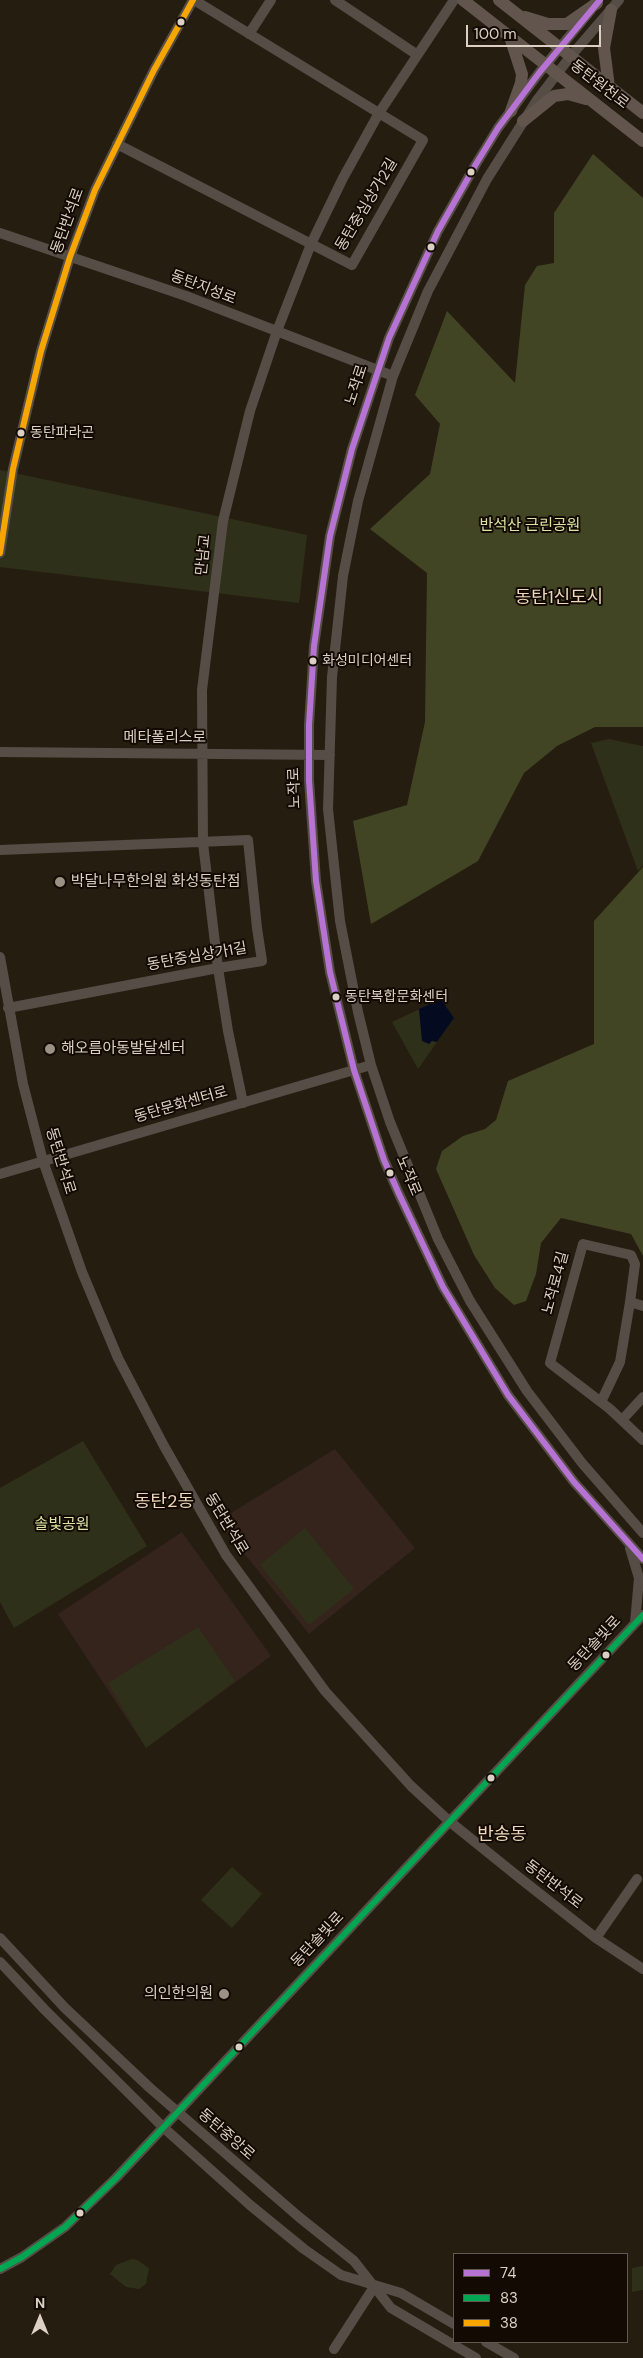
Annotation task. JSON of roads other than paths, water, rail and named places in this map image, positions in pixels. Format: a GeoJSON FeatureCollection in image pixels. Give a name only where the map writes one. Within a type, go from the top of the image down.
{"type":"FeatureCollection","features":[{"type":"Feature","properties":{"kind":"main road","name":"동탄원천로"},"geometry":{"type":"LineString","coordinates":[[463,0],[643,141]]}},
{"type":"Feature","properties":{"kind":"main road","name":"동탄원천로"},"geometry":{"type":"LineString","coordinates":[[499,0],[643,113]]}},
{"type":"Feature","properties":{"kind":"main road"},"geometry":{"type":"LineString","coordinates":[[496,25],[510,21],[515,12],[548,24],[567,24],[607,3]]}},
{"type":"Feature","properties":{"kind":"main road"},"geometry":{"type":"LineString","coordinates":[[607,3],[604,48],[609,87]]}},
{"type":"Feature","properties":{"kind":"main road"},"geometry":{"type":"LineString","coordinates":[[508,115],[521,83],[522,74],[510,37]]}},
{"type":"Feature","properties":{"kind":"main road"},"geometry":{"type":"LineString","coordinates":[[520,125],[554,96],[568,94],[592,101]]}},
{"type":"Feature","properties":{"kind":"street","name":"동탄중심상가2길"},"geometry":{"type":"LineString","coordinates":[[117,144],[352,265],[424,140],[193,0]]}},
{"type":"Feature","properties":{"kind":"street","name":"동탄반석로"},"geometry":{"type":"LineString","coordinates":[[0,553],[13,469],[41,351],[70,257],[95,190],[117,144],[154,70],[193,0]]}},
{"type":"Feature","properties":{"kind":"street"},"geometry":{"type":"LineString","coordinates":[[249,34],[271,0]]}},
{"type":"Feature","properties":{"kind":"street"},"geometry":{"type":"LineString","coordinates":[[335,0],[416,54]]}},
{"type":"Feature","properties":{"kind":"street","name":"만남교"},"geometry":{"type":"LineString","coordinates":[[243,1103],[228,1031],[218,968],[203,843],[202,690],[223,521],[250,411],[277,332],[311,244],[343,178],[379,113],[416,54],[454,0]]}},
{"type":"Feature","properties":{"kind":"street","name":"노작로"},"geometry":{"type":"LineString","coordinates":[[607,3],[560,48],[546,65],[508,115],[457,196],[413,282],[377,370],[354,442],[330,536],[319,603],[311,678],[309,754],[318,897],[330,972],[354,1070],[373,1127],[411,1222],[444,1287],[480,1351],[538,1437],[602,1514],[643,1559]]}},
{"type":"Feature","properties":{"kind":"street","name":"노작로"},"geometry":{"type":"LineString","coordinates":[[607,3],[520,125],[470,209],[415,322],[393,376],[372,447],[349,540],[339,606],[332,677],[328,809],[337,905],[356,1007],[371,1065],[390,1122],[438,1239],[490,1334],[527,1391],[558,1432],[643,1533]]}},
{"type":"Feature","properties":{"kind":"street"},"geometry":{"type":"LineString","coordinates":[[508,115],[520,125]]}},
{"type":"Feature","properties":{"kind":"street","name":"동탄지성로"},"geometry":{"type":"LineString","coordinates":[[0,233],[186,296],[393,376]]}},
{"type":"Feature","properties":{"kind":"street"},"geometry":{"type":"LineString","coordinates":[[399,316],[400,323],[404,326],[415,322]]}},
{"type":"Feature","properties":{"kind":"street"},"geometry":{"type":"LineString","coordinates":[[354,442],[364,439],[372,447]]}},
{"type":"Feature","properties":{"kind":"street","name":"메타폴리스로"},"geometry":{"type":"LineString","coordinates":[[0,752],[330,755]]}},
{"type":"Feature","properties":{"kind":"street"},"geometry":{"type":"LineString","coordinates":[[311,809],[320,804],[328,809]]}},
{"type":"Feature","properties":{"kind":"street","name":"동탄중심상가1길"},"geometry":{"type":"LineString","coordinates":[[0,850],[248,840],[262,962],[218,968],[8,1008]]}},
{"type":"Feature","properties":{"kind":"street","name":"동탄반석로"},"geometry":{"type":"LineString","coordinates":[[0,957],[23,1084],[43,1161],[79,1263],[118,1358],[164,1446],[226,1555],[325,1691],[411,1786],[449,1822],[596,1938],[643,1969]]}},
{"type":"Feature","properties":{"kind":"street"},"geometry":{"type":"LineString","coordinates":[[339,1011],[350,1014],[356,1007]]}},
{"type":"Feature","properties":{"kind":"street","name":"동탄문화센터로"},"geometry":{"type":"LineString","coordinates":[[0,1174],[371,1065]]}},
{"type":"Feature","properties":{"kind":"street"},"geometry":{"type":"LineString","coordinates":[[373,1127],[379,1119],[390,1122]]}},
{"type":"Feature","properties":{"kind":"street","name":"노작로4길"},"geometry":{"type":"LineString","coordinates":[[601,1402],[620,1362],[635,1264],[632,1254],[583,1244],[550,1363],[601,1402],[643,1440]]}},
{"type":"Feature","properties":{"kind":"street"},"geometry":{"type":"LineString","coordinates":[[630,1302],[643,1306]]}},
{"type":"Feature","properties":{"kind":"street"},"geometry":{"type":"LineString","coordinates":[[622,1420],[643,1397]]}},
{"type":"Feature","properties":{"kind":"street"},"geometry":{"type":"LineString","coordinates":[[639,1622],[639,1578],[628,1544],[641,1544],[643,1540]]}},
{"type":"Feature","properties":{"kind":"street","name":"동탄솔빛로"},"geometry":{"type":"LineString","coordinates":[[0,2269],[41,2246],[65,2227],[164,2128],[449,1822],[639,1622],[643,1615]]}},
{"type":"Feature","properties":{"kind":"street"},"geometry":{"type":"LineString","coordinates":[[596,1938],[637,1879]]}},
{"type":"Feature","properties":{"kind":"street","name":"동탄중앙로"},"geometry":{"type":"LineString","coordinates":[[0,1938],[65,2008],[177,2112],[299,2217],[354,2261],[391,2308],[476,2358]]}},
{"type":"Feature","properties":{"kind":"street"},"geometry":{"type":"LineString","coordinates":[[0,1962],[38,2004],[164,2128],[250,2205],[304,2249],[341,2275],[374,2287],[401,2293],[453,2323]]}},
{"type":"Feature","properties":{"kind":"street"},"geometry":{"type":"LineString","coordinates":[[334,2349],[374,2287]]}},
{"type":"Feature","properties":{"kind":"street"},"geometry":{"type":"LineString","coordinates":[[488,2343],[514,2358]]}},
{"type":"Feature","properties":{"kind":"water"},"geometry":{"type":"Polygon","coordinates":[[[441,999],[454,1018],[437,1042],[432,1041],[429,1044],[422,1041],[419,1009],[441,999]]]}},
{"type":"Feature","properties":{"kind":"place","name":"동탄파라곤"},"geometry":{"type":"Point","coordinates":[21,433]}},
{"type":"Feature","properties":{"kind":"place","name":"화성미디어센터"},"geometry":{"type":"Point","coordinates":[313,661]}},
{"type":"Feature","properties":{"kind":"place","name":"박달나무한의원 화성동탄점"},"geometry":{"type":"Point","coordinates":[60,882]}},
{"type":"Feature","properties":{"kind":"place","name":"동탄복합문화센터"},"geometry":{"type":"Point","coordinates":[336,997]}},
{"type":"Feature","properties":{"kind":"place","name":"해오름아동발달센터"},"geometry":{"type":"Point","coordinates":[50,1049]}},
{"type":"Feature","properties":{"kind":"place","name":"의인한의원"},"geometry":{"type":"Point","coordinates":[224,1994]}},
{"type":"Feature","properties":{"kind":"district","name":"동탄1신도시"},"geometry":{"type":"Point","coordinates":[559,598]}},
{"type":"Feature","properties":{"kind":"district","name":"동탄2동"},"geometry":{"type":"Point","coordinates":[164,1502]}},
{"type":"Feature","properties":{"kind":"district","name":"반송동"},"geometry":{"type":"Point","coordinates":[502,1835]}},
{"type":"Feature","properties":{"kind":"park label","name":"반석산 근린공원"},"geometry":{"type":"Point","coordinates":[530,526]}},
{"type":"Feature","properties":{"kind":"park label","name":"솔빛공원"},"geometry":{"type":"Point","coordinates":[62,1525]}}]}
